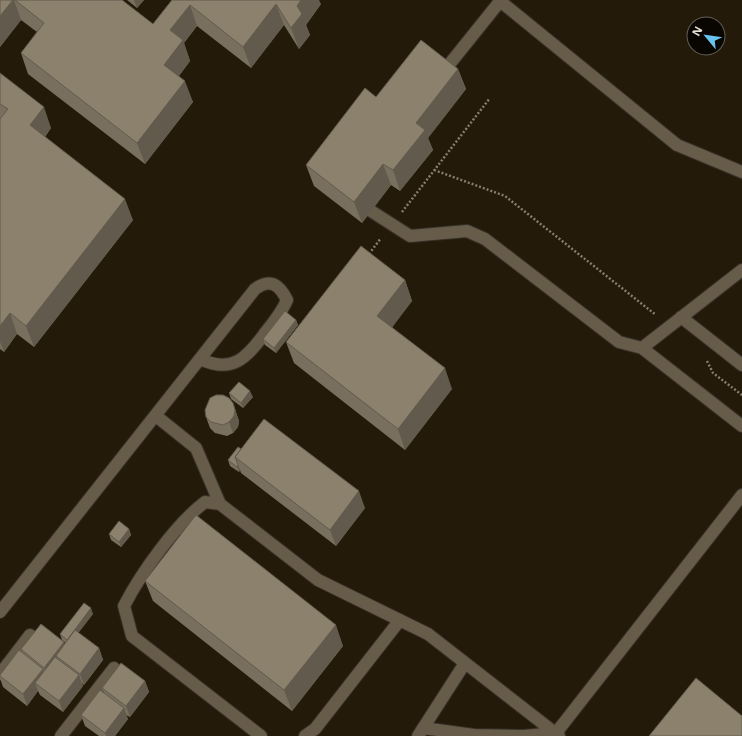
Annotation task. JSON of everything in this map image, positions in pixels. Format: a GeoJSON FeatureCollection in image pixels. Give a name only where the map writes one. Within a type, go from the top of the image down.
{"type":"FeatureCollection","features":[{"type":"Feature","properties":{"kind":"lane"},"geometry":{"type":"LineString","coordinates":[[448,66],[501,1],[677,145],[742,172]]}},
{"type":"Feature","properties":{"kind":"lane"},"geometry":{"type":"LineString","coordinates":[[371,211],[410,236],[467,232],[485,239],[619,342],[642,348],[742,426]]}},
{"type":"Feature","properties":{"kind":"lane"},"geometry":{"type":"LineString","coordinates":[[642,348],[742,270]]}},
{"type":"Feature","properties":{"kind":"lane"},"geometry":{"type":"LineString","coordinates":[[0,612],[255,289],[262,284],[273,284],[282,290],[287,300],[282,310],[251,353],[240,361],[222,366],[200,359]]}},
{"type":"Feature","properties":{"kind":"lane"},"geometry":{"type":"LineString","coordinates":[[681,317],[742,365]]}},
{"type":"Feature","properties":{"kind":"lane"},"geometry":{"type":"LineString","coordinates":[[156,416],[196,448],[220,504],[318,580],[428,634],[557,735]]}},
{"type":"Feature","properties":{"kind":"lane"},"geometry":{"type":"LineString","coordinates":[[557,735],[742,495]]}},
{"type":"Feature","properties":{"kind":"lane"},"geometry":{"type":"LineString","coordinates":[[220,504],[205,502],[191,512],[137,582],[124,606],[132,636],[260,736]]}},
{"type":"Feature","properties":{"kind":"lane"},"geometry":{"type":"LineString","coordinates":[[305,736],[315,730],[400,620]]}},
{"type":"Feature","properties":{"kind":"lane"},"geometry":{"type":"LineString","coordinates":[[0,674],[30,635]]}},
{"type":"Feature","properties":{"kind":"lane"},"geometry":{"type":"LineString","coordinates":[[465,663],[421,732],[474,735],[557,735]]}},
{"type":"Feature","properties":{"kind":"lane"},"geometry":{"type":"LineString","coordinates":[[61,736],[114,668]]}},
{"type":"Feature","properties":{"kind":"path"},"geometry":{"type":"LineString","coordinates":[[368,255],[490,98]]}},
{"type":"Feature","properties":{"kind":"path"},"geometry":{"type":"LineString","coordinates":[[434,170],[505,196],[670,326]]}},
{"type":"Feature","properties":{"kind":"path"},"geometry":{"type":"LineString","coordinates":[[706,358],[713,373],[742,395]]}},
{"type":"Feature","properties":{"kind":"building"},"geometry":{"type":"Polygon","coordinates":[[[0,0],[13,0],[0,16],[0,0]]]}},
{"type":"Feature","properties":{"kind":"building"},"geometry":{"type":"Polygon","coordinates":[[[15,0],[122,0],[153,24],[172,0],[301,0],[297,6],[302,14],[291,28],[276,4],[243,47],[190,5],[170,30],[183,40],[164,65],[185,81],[137,143],[21,53],[44,23],[15,0]]]}},
{"type":"Feature","properties":{"kind":"building"},"geometry":{"type":"Polygon","coordinates":[[[421,40],[458,69],[416,123],[425,130],[393,170],[383,164],[354,202],[306,165],[365,88],[376,97],[421,40]]]}},
{"type":"Feature","properties":{"kind":"building"},"geometry":{"type":"Polygon","coordinates":[[[0,73],[44,107],[30,125],[125,199],[26,326],[10,313],[0,326],[0,119],[8,109],[0,104],[0,73]]]}},
{"type":"Feature","properties":{"kind":"building"},"geometry":{"type":"Polygon","coordinates":[[[361,246],[405,280],[377,316],[445,368],[398,429],[286,342],[361,246]]]}},
{"type":"Feature","properties":{"kind":"building"},"geometry":{"type":"Polygon","coordinates":[[[285,311],[296,320],[274,348],[263,339],[285,311]]]}},
{"type":"Feature","properties":{"kind":"building"},"geometry":{"type":"Polygon","coordinates":[[[239,382],[250,391],[241,403],[229,393],[239,382]]]}},
{"type":"Feature","properties":{"kind":"building"},"geometry":{"type":"Polygon","coordinates":[[[216,395],[223,395],[229,398],[233,403],[235,410],[234,416],[229,422],[223,425],[211,422],[206,417],[205,410],[210,398],[216,395]]]}},
{"type":"Feature","properties":{"kind":"building"},"geometry":{"type":"Polygon","coordinates":[[[264,419],[359,491],[330,530],[235,457],[264,419]]]}},
{"type":"Feature","properties":{"kind":"building"},"geometry":{"type":"Polygon","coordinates":[[[238,447],[241,449],[235,457],[238,465],[237,467],[228,460],[238,447]]]}},
{"type":"Feature","properties":{"kind":"building"},"geometry":{"type":"Polygon","coordinates":[[[196,515],[336,625],[284,690],[145,581],[196,515]]]}},
{"type":"Feature","properties":{"kind":"building"},"geometry":{"type":"Polygon","coordinates":[[[119,521],[129,529],[119,542],[109,534],[119,521]]]}},
{"type":"Feature","properties":{"kind":"building"},"geometry":{"type":"Polygon","coordinates":[[[84,603],[91,608],[67,640],[60,634],[84,603]]]}},
{"type":"Feature","properties":{"kind":"building"},"geometry":{"type":"Polygon","coordinates":[[[41,624],[64,642],[44,668],[21,649],[41,624]]]}},
{"type":"Feature","properties":{"kind":"building"},"geometry":{"type":"Polygon","coordinates":[[[75,630],[99,648],[80,674],[56,656],[75,630]]]}},
{"type":"Feature","properties":{"kind":"building"},"geometry":{"type":"Polygon","coordinates":[[[19,650],[43,669],[23,694],[0,676],[19,650]]]}},
{"type":"Feature","properties":{"kind":"building"},"geometry":{"type":"Polygon","coordinates":[[[55,657],[79,675],[59,701],[35,683],[55,657]]]}},
{"type":"Feature","properties":{"kind":"building"},"geometry":{"type":"Polygon","coordinates":[[[121,663],[145,681],[126,706],[102,688],[121,663]]]}},
{"type":"Feature","properties":{"kind":"building"},"geometry":{"type":"Polygon","coordinates":[[[696,678],[742,716],[742,736],[649,736],[696,678]]]}},
{"type":"Feature","properties":{"kind":"building"},"geometry":{"type":"Polygon","coordinates":[[[100,690],[124,708],[105,733],[81,715],[100,690]]]}}]}
